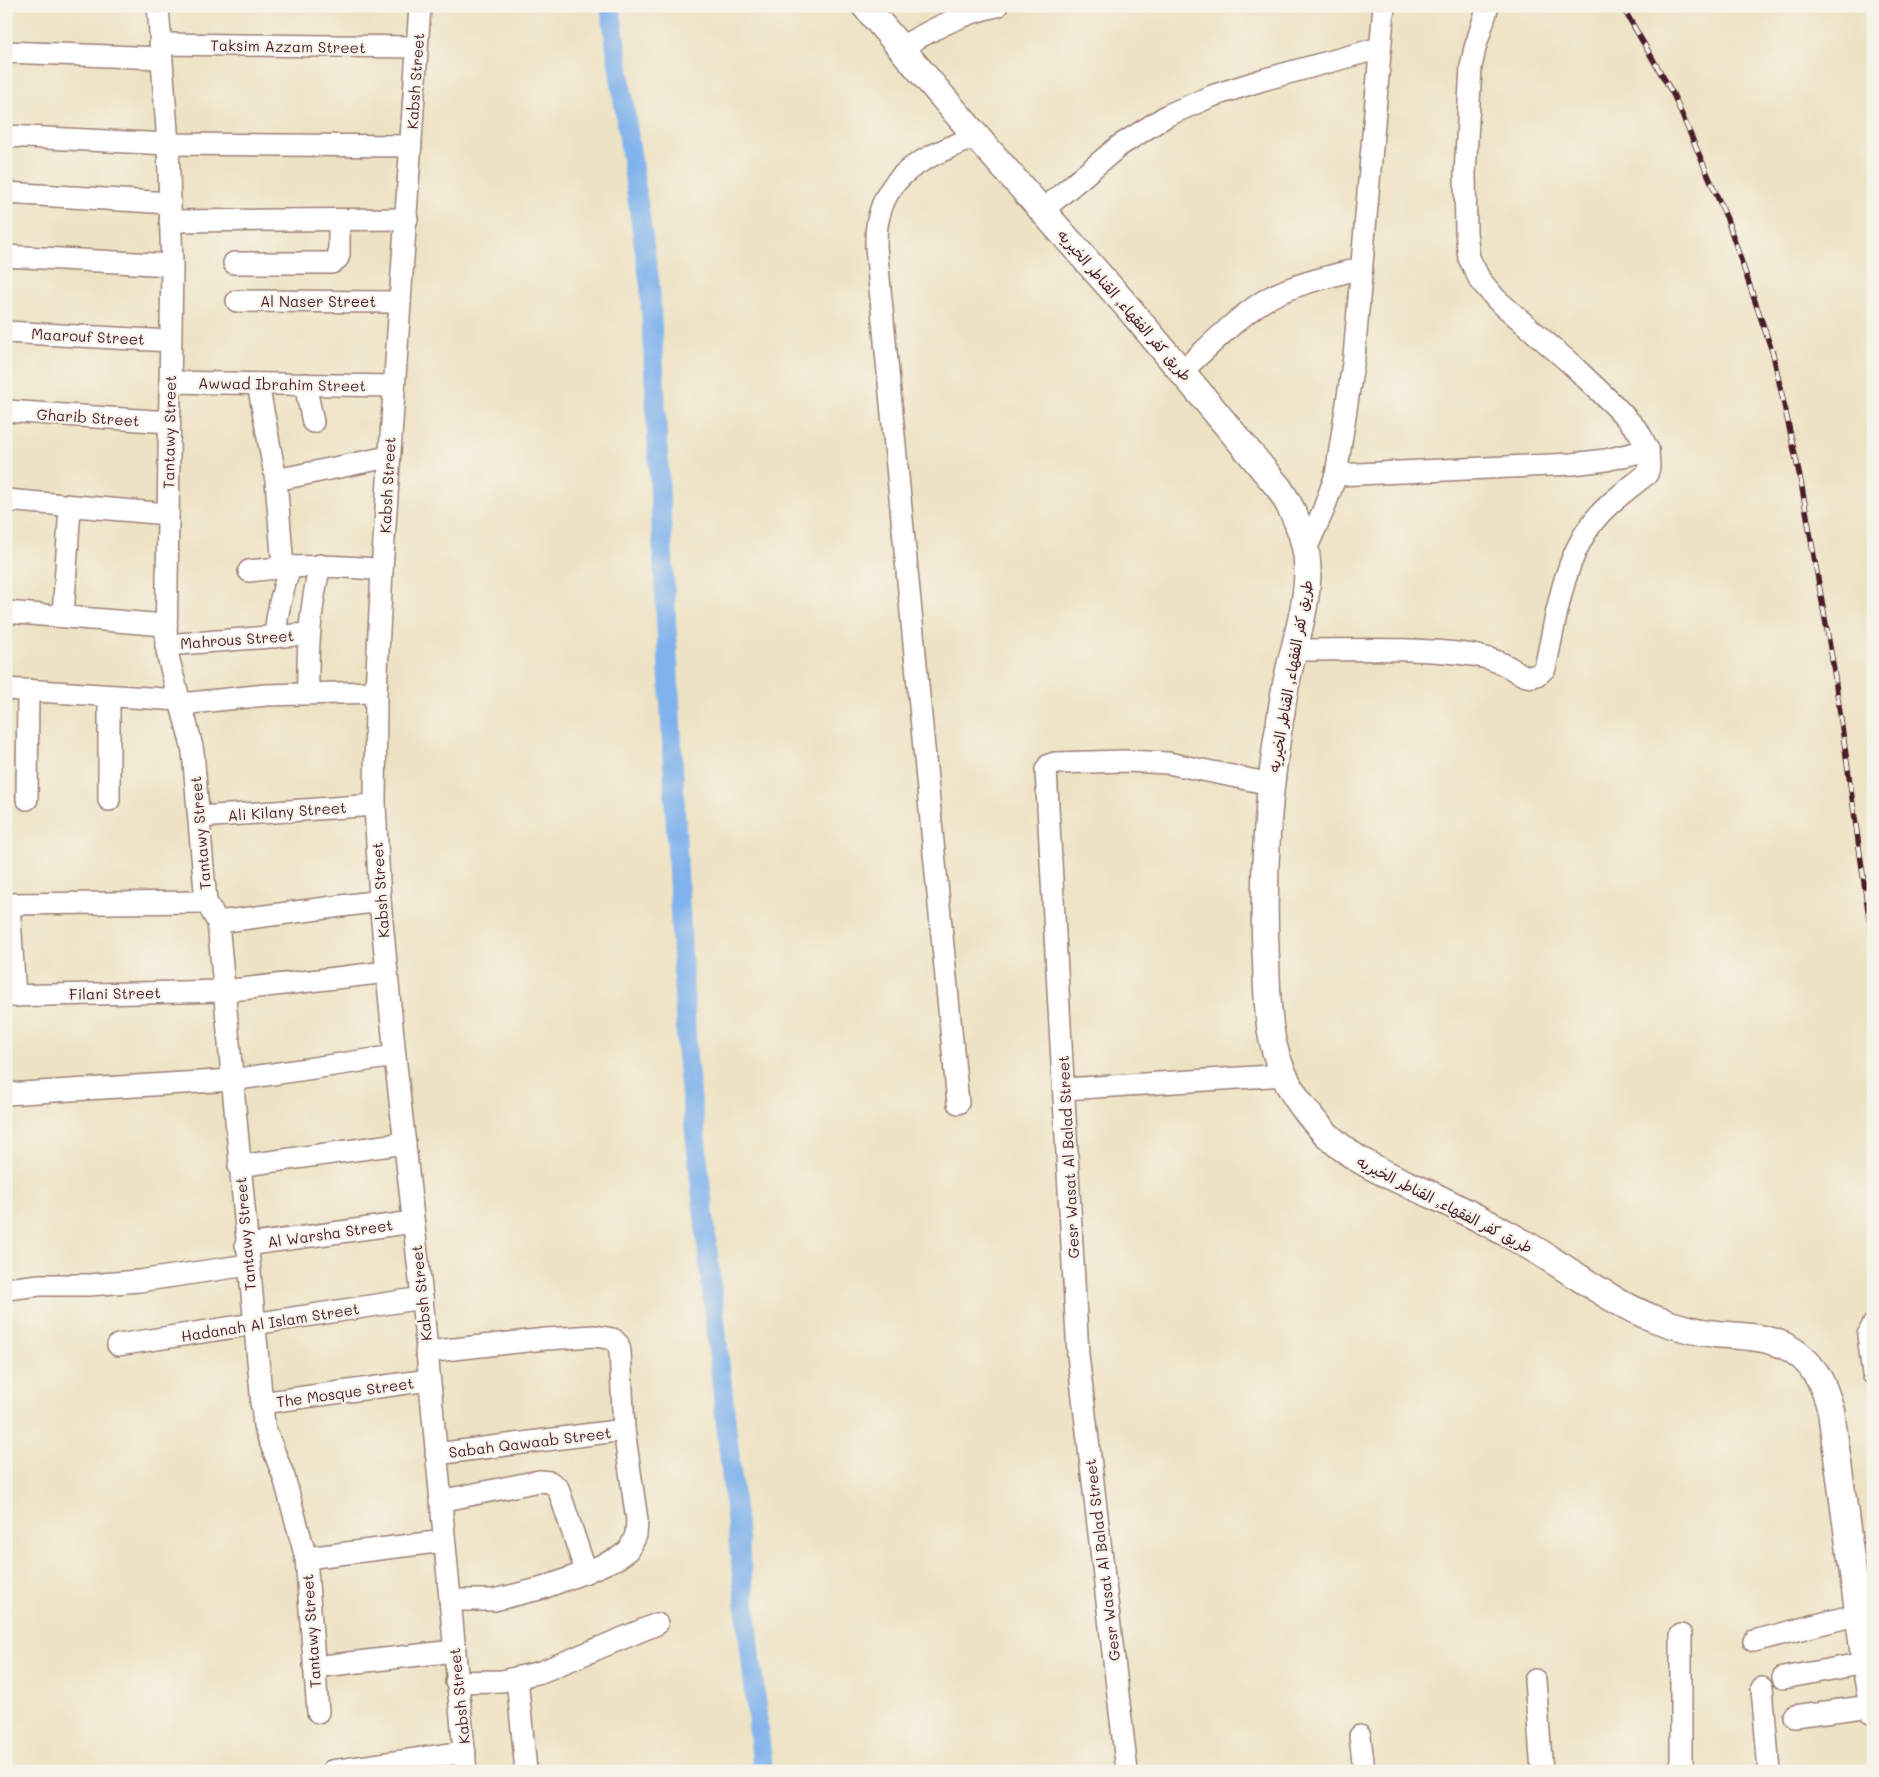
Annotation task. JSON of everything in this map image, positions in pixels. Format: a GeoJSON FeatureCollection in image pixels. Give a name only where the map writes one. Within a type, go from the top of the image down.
{"type":"FeatureCollection","features":[{"type":"Feature","properties":{"kind":"street","name":"Tantawy Street"},"geometry":{"type":"LineString","coordinates":[[158,6],[168,144],[172,265],[165,635],[170,671],[193,752],[206,902],[218,922],[253,1324],[264,1426],[284,1477],[306,1558],[318,1712]]}},
{"type":"Feature","properties":{"kind":"street","name":"Kabsh Street"},"geometry":{"type":"LineString","coordinates":[[420,6],[407,219],[388,457],[376,692],[375,805],[380,901],[422,1298],[456,1682],[466,1761]]}},
{"type":"Feature","properties":{"kind":"street","name":"طريق كفر الفقهاء, القناطر الخيريه"},"geometry":{"type":"LineString","coordinates":[[864,6],[1182,371],[1279,488],[1291,506],[1300,527],[1306,549],[1307,595],[1284,694],[1271,784],[1265,856],[1265,937],[1268,1000],[1273,1039],[1285,1076],[1301,1105],[1322,1132],[1355,1158],[1377,1172],[1436,1197],[1493,1226],[1601,1292],[1636,1311],[1683,1328],[1712,1334],[1762,1339],[1783,1345],[1801,1356],[1816,1371],[1826,1390],[1832,1410],[1865,1663],[1873,1708]]}},
{"type":"Feature","properties":{"kind":"street"},"geometry":{"type":"LineString","coordinates":[[901,47],[948,22],[997,6]]}},
{"type":"Feature","properties":{"kind":"street"},"geometry":{"type":"LineString","coordinates":[[1306,549],[1336,475],[1354,357],[1384,6]]}},
{"type":"Feature","properties":{"kind":"street"},"geometry":{"type":"LineString","coordinates":[[1294,650],[1425,651],[1459,654],[1484,657],[1524,676],[1532,677],[1539,675],[1545,668],[1567,573],[1576,550],[1591,525],[1611,503],[1647,474],[1649,467],[1648,450],[1638,432],[1615,406],[1496,299],[1480,280],[1469,258],[1466,232],[1465,174],[1471,67],[1488,6]]}},
{"type":"Feature","properties":{"kind":"street","name":"Taksim Azzam Street"},"geometry":{"type":"LineString","coordinates":[[6,52],[416,47]]}},
{"type":"Feature","properties":{"kind":"street"},"geometry":{"type":"LineString","coordinates":[[1043,210],[1119,146],[1168,115],[1212,96],[1262,80],[1380,48]]}},
{"type":"Feature","properties":{"kind":"street"},"geometry":{"type":"LineString","coordinates":[[6,136],[168,144],[411,146]]}},
{"type":"Feature","properties":{"kind":"street"},"geometry":{"type":"LineString","coordinates":[[958,1103],[876,247],[877,222],[884,199],[894,182],[914,164],[976,136]]}},
{"type":"Feature","properties":{"kind":"street"},"geometry":{"type":"LineString","coordinates":[[6,193],[170,212],[339,220],[407,219]]}},
{"type":"Feature","properties":{"kind":"street"},"geometry":{"type":"LineString","coordinates":[[234,263],[332,263],[338,258],[339,254],[339,220]]}},
{"type":"Feature","properties":{"kind":"street"},"geometry":{"type":"LineString","coordinates":[[6,256],[172,265]]}},
{"type":"Feature","properties":{"kind":"street"},"geometry":{"type":"LineString","coordinates":[[1182,371],[1236,322],[1266,300],[1298,285],[1361,268]]}},
{"type":"Feature","properties":{"kind":"street","name":"Al Naser Street"},"geometry":{"type":"LineString","coordinates":[[237,301],[400,302]]}},
{"type":"Feature","properties":{"kind":"street","name":"Maarouf Street"},"geometry":{"type":"LineString","coordinates":[[6,332],[170,341]]}},
{"type":"Feature","properties":{"kind":"street","name":"Awwad Ibrahim Street"},"geometry":{"type":"LineString","coordinates":[[170,382],[393,386]]}},
{"type":"Feature","properties":{"kind":"street"},"geometry":{"type":"LineString","coordinates":[[258,384],[276,480],[287,566],[277,612],[275,637]]}},
{"type":"Feature","properties":{"kind":"street"},"geometry":{"type":"LineString","coordinates":[[305,384],[313,422]]}},
{"type":"Feature","properties":{"kind":"street","name":"Gharib Street"},"geometry":{"type":"LineString","coordinates":[[6,411],[169,422]]}},
{"type":"Feature","properties":{"kind":"street"},"geometry":{"type":"LineString","coordinates":[[1336,475],[1572,464],[1606,460],[1648,450]]}},
{"type":"Feature","properties":{"kind":"street"},"geometry":{"type":"LineString","coordinates":[[276,480],[388,457]]}},
{"type":"Feature","properties":{"kind":"street"},"geometry":{"type":"LineString","coordinates":[[6,500],[168,514]]}},
{"type":"Feature","properties":{"kind":"street"},"geometry":{"type":"LineString","coordinates":[[63,616],[70,506]]}},
{"type":"Feature","properties":{"kind":"street"},"geometry":{"type":"LineString","coordinates":[[308,693],[308,634],[320,565]]}},
{"type":"Feature","properties":{"kind":"street"},"geometry":{"type":"LineString","coordinates":[[249,571],[287,566],[320,565],[382,570]]}},
{"type":"Feature","properties":{"kind":"street","name":"Mahrous Street"},"geometry":{"type":"LineString","coordinates":[[6,612],[63,616],[165,635],[275,637],[308,634]]}},
{"type":"Feature","properties":{"kind":"street"},"geometry":{"type":"LineString","coordinates":[[6,689],[180,702],[266,695],[376,692]]}},
{"type":"Feature","properties":{"kind":"street"},"geometry":{"type":"LineString","coordinates":[[27,798],[28,690]]}},
{"type":"Feature","properties":{"kind":"street"},"geometry":{"type":"LineString","coordinates":[[109,696],[109,800]]}},
{"type":"Feature","properties":{"kind":"street","name":"Gesr Wasat Al Balad Street"},"geometry":{"type":"LineString","coordinates":[[1127,1771],[1078,1355],[1065,1089],[1046,770],[1049,765],[1055,763],[1125,761],[1168,763],[1271,784]]}},
{"type":"Feature","properties":{"kind":"street","name":"Ali Kilany Street"},"geometry":{"type":"LineString","coordinates":[[199,818],[375,805]]}},
{"type":"Feature","properties":{"kind":"street"},"geometry":{"type":"LineString","coordinates":[[218,922],[380,901]]}},
{"type":"Feature","properties":{"kind":"street"},"geometry":{"type":"LineString","coordinates":[[11,996],[8,904],[206,902]]}},
{"type":"Feature","properties":{"kind":"street","name":"Filani Street"},"geometry":{"type":"LineString","coordinates":[[11,996],[224,991],[387,972]]}},
{"type":"Feature","properties":{"kind":"street"},"geometry":{"type":"LineString","coordinates":[[6,1094],[232,1080],[395,1056]]}},
{"type":"Feature","properties":{"kind":"street"},"geometry":{"type":"LineString","coordinates":[[1065,1089],[1285,1076]]}},
{"type":"Feature","properties":{"kind":"street"},"geometry":{"type":"LineString","coordinates":[[239,1166],[405,1143]]}},
{"type":"Feature","properties":{"kind":"street","name":"Al Warsha Street"},"geometry":{"type":"LineString","coordinates":[[247,1255],[413,1222]]}},
{"type":"Feature","properties":{"kind":"street"},"geometry":{"type":"LineString","coordinates":[[6,1290],[40,1285],[89,1285],[139,1280],[247,1255]]}},
{"type":"Feature","properties":{"kind":"street","name":"Hadanah Al Islam Street"},"geometry":{"type":"LineString","coordinates":[[118,1345],[422,1298]]}},
{"type":"Feature","properties":{"kind":"street"},"geometry":{"type":"LineString","coordinates":[[1873,1325],[1868,1335],[1873,1374]]}},
{"type":"Feature","properties":{"kind":"street"},"geometry":{"type":"LineString","coordinates":[[426,1352],[546,1339],[595,1336],[613,1339],[618,1344],[620,1351],[624,1430],[637,1520],[636,1535],[629,1550],[618,1558],[586,1572],[543,1588],[494,1600],[450,1600]]}},
{"type":"Feature","properties":{"kind":"street","name":"The Mosque Street"},"geometry":{"type":"LineString","coordinates":[[261,1404],[429,1380]]}},
{"type":"Feature","properties":{"kind":"street","name":"Sabah Qawaab Street"},"geometry":{"type":"LineString","coordinates":[[436,1454],[624,1430]]}},
{"type":"Feature","properties":{"kind":"street"},"geometry":{"type":"LineString","coordinates":[[440,1501],[539,1481],[550,1482],[558,1488],[586,1572]]}},
{"type":"Feature","properties":{"kind":"street"},"geometry":{"type":"LineString","coordinates":[[306,1558],[444,1541]]}},
{"type":"Feature","properties":{"kind":"street"},"geometry":{"type":"LineString","coordinates":[[1754,1641],[1859,1614]]}},
{"type":"Feature","properties":{"kind":"street"},"geometry":{"type":"LineString","coordinates":[[456,1682],[502,1681],[517,1678],[550,1668],[657,1624]]}},
{"type":"Feature","properties":{"kind":"street"},"geometry":{"type":"LineString","coordinates":[[1681,1636],[1681,1771]]}},
{"type":"Feature","properties":{"kind":"street"},"geometry":{"type":"LineString","coordinates":[[314,1667],[454,1651]]}},
{"type":"Feature","properties":{"kind":"street"},"geometry":{"type":"LineString","coordinates":[[1783,1678],[1865,1663]]}},
{"type":"Feature","properties":{"kind":"street"},"geometry":{"type":"LineString","coordinates":[[517,1678],[526,1771]]}},
{"type":"Feature","properties":{"kind":"street"},"geometry":{"type":"LineString","coordinates":[[1535,1680],[1542,1771]]}},
{"type":"Feature","properties":{"kind":"street"},"geometry":{"type":"LineString","coordinates":[[1762,1688],[1769,1771]]}},
{"type":"Feature","properties":{"kind":"street"},"geometry":{"type":"LineString","coordinates":[[1794,1716],[1873,1708]]}},
{"type":"Feature","properties":{"kind":"street"},"geometry":{"type":"LineString","coordinates":[[1360,1736],[1364,1771]]}},
{"type":"Feature","properties":{"kind":"street"},"geometry":{"type":"LineString","coordinates":[[332,1771],[466,1761]]}},
{"type":"Feature","properties":{"kind":"waterway"},"geometry":{"type":"LineString","coordinates":[[610,6],[650,287],[687,1057],[763,1771]]}},
{"type":"Feature","properties":{"kind":"railway"},"geometry":{"type":"LineString","coordinates":[[1622,6],[1673,94],[1727,219],[1773,354],[1801,482],[1833,664],[1873,945]]}}]}
